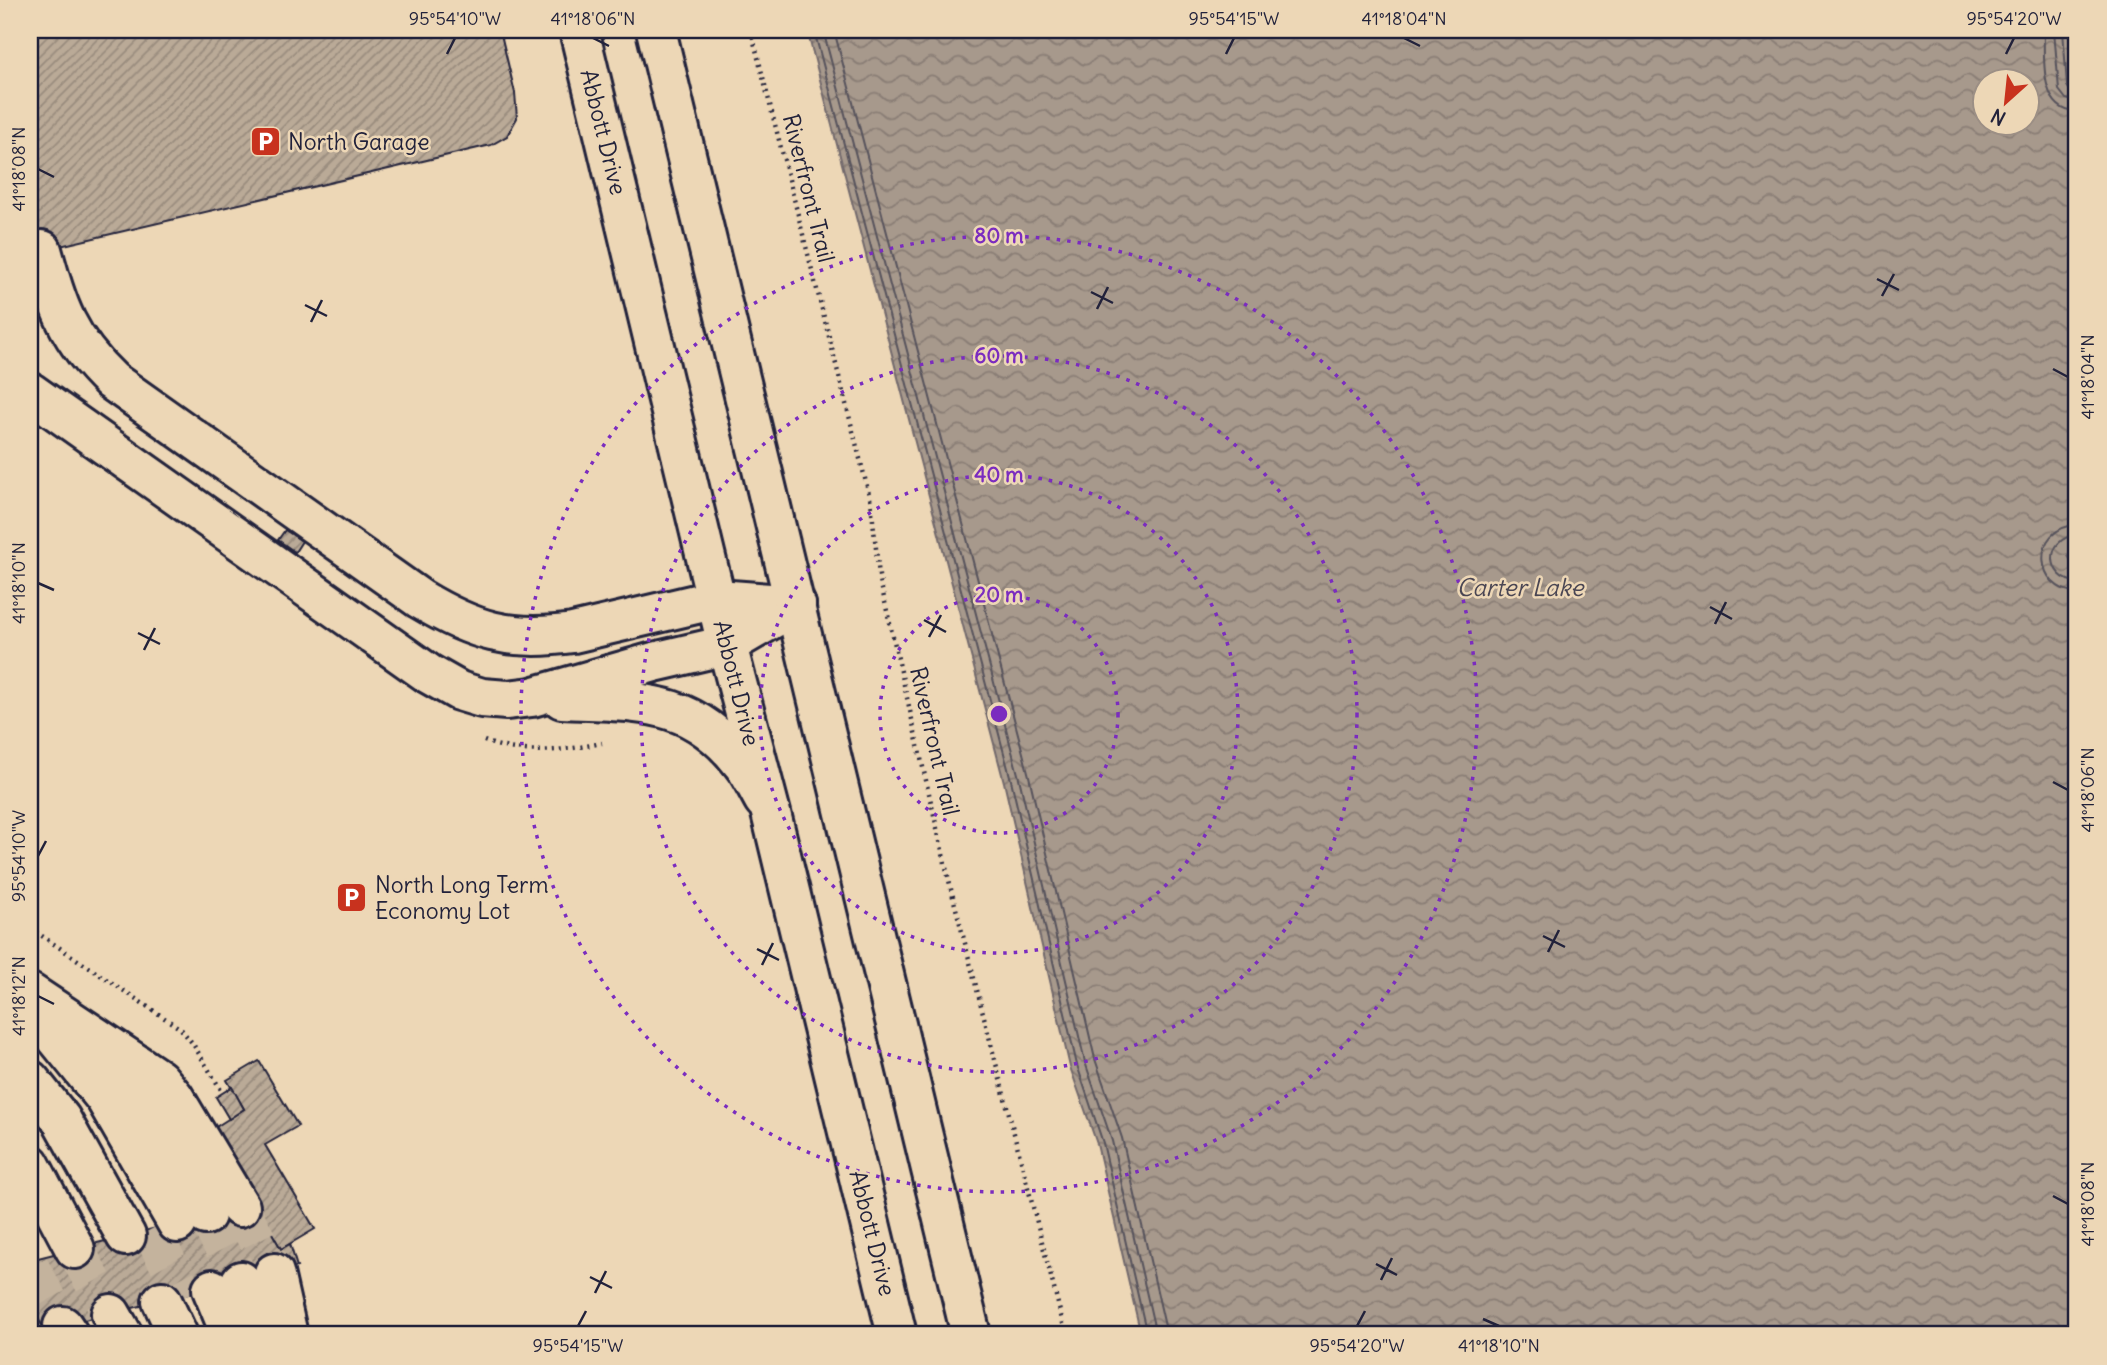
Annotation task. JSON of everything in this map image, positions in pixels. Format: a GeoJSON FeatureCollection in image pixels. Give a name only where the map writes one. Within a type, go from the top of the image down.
{"type":"FeatureCollection","features":[{"type":"Feature","properties":{"kind":"main road","name":"Abbott Drive"},"geometry":{"type":"LineString","coordinates":[[579,30],[897,1335]]}},
{"type":"Feature","properties":{"kind":"main road"},"geometry":{"type":"LineString","coordinates":[[656,30],[971,1335]]}},
{"type":"Feature","properties":{"kind":"main road"},"geometry":{"type":"LineString","coordinates":[[42,250],[42,296],[65,322],[81,349],[112,381],[420,599],[448,616],[498,634],[551,636],[717,599],[796,605]]}},
{"type":"Feature","properties":{"kind":"main road"},"geometry":{"type":"LineString","coordinates":[[30,392],[429,674],[459,691],[482,698],[531,697],[667,707],[694,718],[718,736],[743,764],[771,813]]}},
{"type":"Feature","properties":{"kind":"main road"},"geometry":{"type":"LineString","coordinates":[[531,697],[654,662],[727,645],[796,605]]}},
{"type":"Feature","properties":{"kind":"main road"},"geometry":{"type":"LineString","coordinates":[[30,1009],[159,1079],[174,1097],[140,1232]]}},
{"type":"Feature","properties":{"kind":"main road"},"geometry":{"type":"LineString","coordinates":[[30,1009],[85,1112],[140,1232]]}},
{"type":"Feature","properties":{"kind":"main road"},"geometry":{"type":"LineString","coordinates":[[30,1057],[45,1115]]}},
{"type":"Feature","properties":{"kind":"main road"},"geometry":{"type":"LineString","coordinates":[[30,1080],[45,1115],[140,1232]]}},
{"type":"Feature","properties":{"kind":"main road"},"geometry":{"type":"LineString","coordinates":[[30,1164],[140,1232]]}},
{"type":"Feature","properties":{"kind":"main road"},"geometry":{"type":"LineString","coordinates":[[30,1218],[140,1232]]}},
{"type":"Feature","properties":{"kind":"main road"},"geometry":{"type":"LineString","coordinates":[[147,1311],[249,1298],[259,1335]]}},
{"type":"Feature","properties":{"kind":"main road"},"geometry":{"type":"LineString","coordinates":[[147,1311],[178,1335]]}},
{"type":"Feature","properties":{"kind":"main road"},"geometry":{"type":"LineString","coordinates":[[147,1311],[205,1335]]}},
{"type":"Feature","properties":{"kind":"main road"},"geometry":{"type":"LineString","coordinates":[[147,1311],[231,1335]]}},
{"type":"Feature","properties":{"kind":"main road"},"geometry":{"type":"LineString","coordinates":[[147,1311],[288,1335]]}},
{"type":"Feature","properties":{"kind":"path","name":"Riverfront Trail"},"geometry":{"type":"LineString","coordinates":[[751,30],[871,502],[879,576],[951,889],[1066,1335]]}},
{"type":"Feature","properties":{"kind":"path"},"geometry":{"type":"LineString","coordinates":[[30,928],[181,1029],[223,1093]]}},
{"type":"Feature","properties":{"kind":"water","name":"Carter Lake"},"geometry":{"type":"Polygon","coordinates":[[[807,30],[2070,30],[2077,132],[2077,549],[2068,556],[2077,570],[2077,1335],[1141,1335],[1097,1144],[1070,1067],[1004,782],[807,30]]]}},
{"type":"Feature","properties":{"kind":"building","name":"North Garage"},"geometry":{"type":"Polygon","coordinates":[[[30,30],[500,30],[515,93],[517,118],[507,136],[491,145],[30,253],[30,30]]]}},
{"type":"Feature","properties":{"kind":"building"},"geometry":{"type":"Polygon","coordinates":[[[285,530],[302,541],[295,552],[278,540],[285,530]]]}},
{"type":"Feature","properties":{"kind":"building"},"geometry":{"type":"Polygon","coordinates":[[[259,1061],[298,1126],[265,1145],[315,1229],[281,1249],[211,1130],[244,1109],[227,1080],[259,1061]]]}},
{"type":"Feature","properties":{"kind":"building"},"geometry":{"type":"Polygon","coordinates":[[[232,1087],[244,1109],[229,1119],[216,1097],[232,1087]]]}},
{"type":"Feature","properties":{"kind":"building"},"geometry":{"type":"Polygon","coordinates":[[[255,1203],[281,1249],[290,1244],[297,1267],[44,1330],[30,1303],[30,1260],[255,1203]]]}},
{"type":"Feature","properties":{"kind":"tunnel"},"geometry":{"type":"LineString","coordinates":[[240,1207],[274,1273]]}},
{"type":"Feature","properties":{"kind":"tunnel"},"geometry":{"type":"LineString","coordinates":[[206,1215],[241,1281]]}},
{"type":"Feature","properties":{"kind":"tunnel"},"geometry":{"type":"LineString","coordinates":[[150,1230],[186,1296]]}},
{"type":"Feature","properties":{"kind":"tunnel"},"geometry":{"type":"LineString","coordinates":[[75,1249],[111,1314]]}},
{"type":"Feature","properties":{"kind":"tunnel"},"geometry":{"type":"LineString","coordinates":[[30,1267],[63,1326]]}},
{"type":"Feature","properties":{"kind":"place","name":"North Garage"},"geometry":{"type":"Point","coordinates":[265,141]}},
{"type":"Feature","properties":{"kind":"place","name":"North Long Term Economy Lot"},"geometry":{"type":"Point","coordinates":[352,897]}}]}
